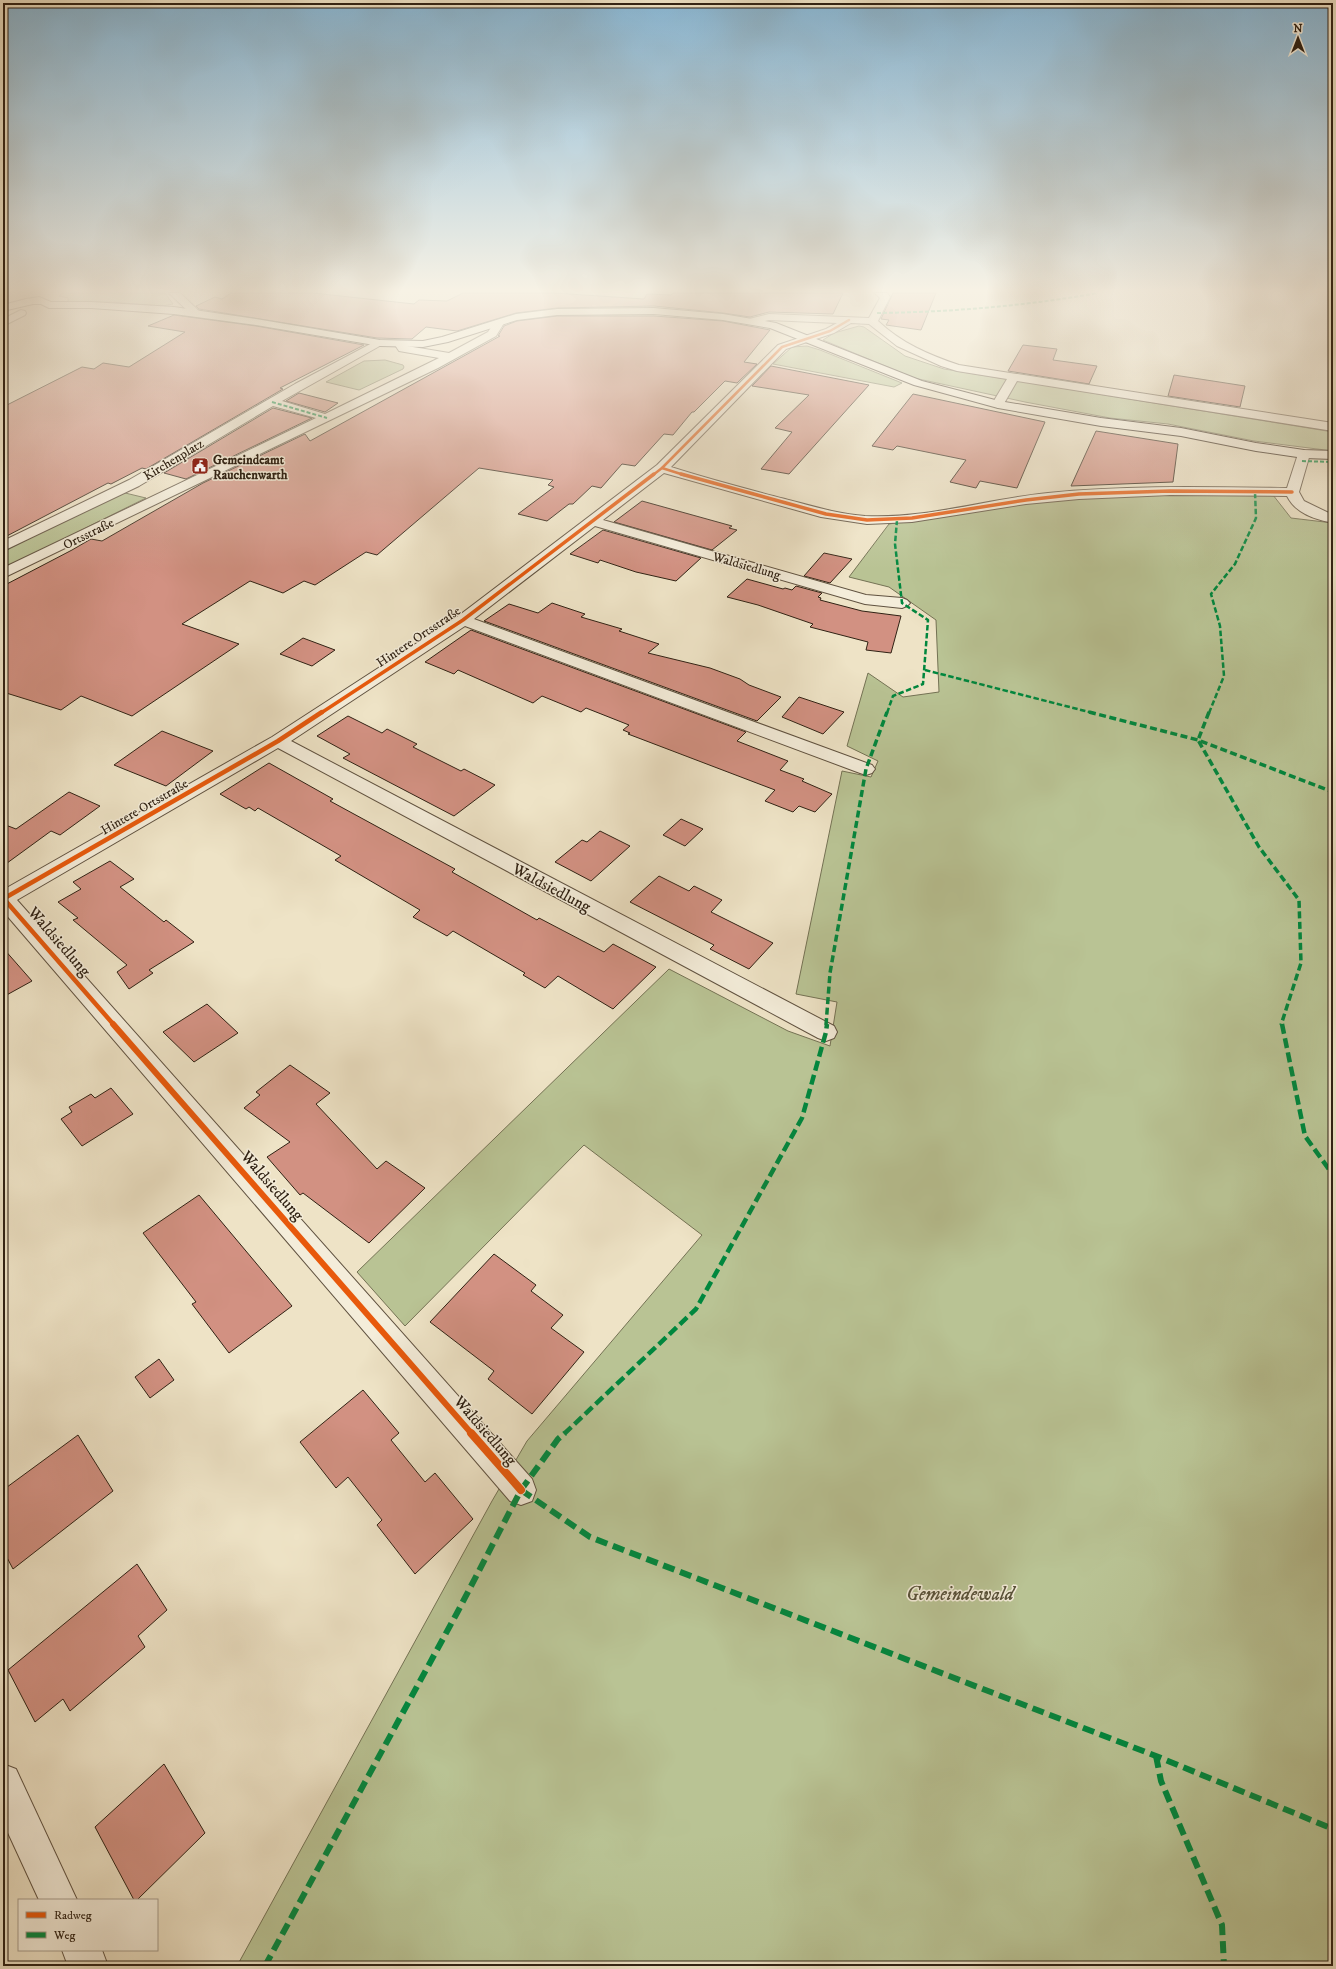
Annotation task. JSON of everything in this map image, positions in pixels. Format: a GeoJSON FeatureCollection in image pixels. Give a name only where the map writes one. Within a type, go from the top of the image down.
{"type":"FeatureCollection","features":[{"type":"Feature","properties":{"kind":"street","name":"Kirchenplatz"},"geometry":{"type":"LineString","coordinates":[[134,483],[303,385]]}},
{"type":"Feature","properties":{"kind":"street","name":"Kirchenplatz"},"geometry":{"type":"LineString","coordinates":[[173,492],[394,385]]}},
{"type":"Feature","properties":{"kind":"street","name":"Hintere Ortsstraße"},"geometry":{"type":"LineString","coordinates":[[4,899],[278,741],[463,620],[662,468],[744,385]]}},
{"type":"Feature","properties":{"kind":"street"},"geometry":{"type":"LineString","coordinates":[[925,385],[998,404],[1101,422],[1181,432],[1256,447],[1304,454],[1333,455]]}},
{"type":"Feature","properties":{"kind":"street"},"geometry":{"type":"LineString","coordinates":[[998,404],[1009,385]]}},
{"type":"Feature","properties":{"kind":"street"},"geometry":{"type":"LineString","coordinates":[[1064,385],[1333,427]]}},
{"type":"Feature","properties":{"kind":"street"},"geometry":{"type":"LineString","coordinates":[[272,402],[327,418]]}},
{"type":"Feature","properties":{"kind":"street"},"geometry":{"type":"LineString","coordinates":[[1304,454],[1292,492],[1298,504],[1321,516],[1333,518]]}},
{"type":"Feature","properties":{"kind":"street"},"geometry":{"type":"LineString","coordinates":[[662,468],[700,481],[832,515],[866,520],[897,520],[1047,498],[1118,492],[1171,490],[1292,492]]}},
{"type":"Feature","properties":{"kind":"street"},"geometry":{"type":"LineString","coordinates":[[134,483],[173,492]]}},
{"type":"Feature","properties":{"kind":"street","name":"Ortsstraße"},"geometry":{"type":"LineString","coordinates":[[3,547],[134,483]]}},
{"type":"Feature","properties":{"kind":"street","name":"Ortsstraße"},"geometry":{"type":"LineString","coordinates":[[3,574],[173,492]]}},
{"type":"Feature","properties":{"kind":"street","name":"Waldsiedlung"},"geometry":{"type":"LineString","coordinates":[[593,521],[865,599],[902,603]]}},
{"type":"Feature","properties":{"kind":"street"},"geometry":{"type":"LineString","coordinates":[[463,620],[866,769]]}},
{"type":"Feature","properties":{"kind":"street","name":"Waldsiedlung"},"geometry":{"type":"LineString","coordinates":[[278,741],[826,1032]]}},
{"type":"Feature","properties":{"kind":"street","name":"Waldsiedlung"},"geometry":{"type":"LineString","coordinates":[[4,899],[521,1490]]}},
{"type":"Feature","properties":{"kind":"street"},"geometry":{"type":"LineString","coordinates":[[3,1782],[58,1899]]}},
{"type":"Feature","properties":{"kind":"street"},"geometry":{"type":"LineString","coordinates":[[82,1951],[89,1966]]}},
{"type":"Feature","properties":{"kind":"green space"},"geometry":{"type":"Polygon","coordinates":[[[338,385],[370,385],[359,390],[338,385]]]}},
{"type":"Feature","properties":{"kind":"green space"},"geometry":{"type":"Polygon","coordinates":[[[883,385],[898,385],[894,387],[883,385]]]}},
{"type":"Feature","properties":{"kind":"green space"},"geometry":{"type":"Polygon","coordinates":[[[946,385],[1042,385],[1333,432],[1333,451],[1254,441],[1168,424],[1110,418],[946,385]]]}},
{"type":"Feature","properties":{"kind":"green space"},"geometry":{"type":"Polygon","coordinates":[[[121,492],[146,498],[3,569],[3,552],[121,492]]]}},
{"type":"Feature","properties":{"kind":"green space","name":"Gemeindewald"},"geometry":{"type":"Polygon","coordinates":[[[1179,493],[1273,495],[1291,518],[1333,523],[1333,1966],[237,1966],[492,1501],[527,1441],[702,1235],[584,1145],[405,1326],[357,1272],[669,969],[788,1031],[830,1046],[837,1002],[796,994],[842,771],[871,777],[878,761],[847,746],[868,673],[903,697],[939,692],[936,620],[889,587],[849,577],[889,524],[996,507],[1089,496],[1179,493]]]}},
{"type":"Feature","properties":{"kind":"building"},"geometry":{"type":"Polygon","coordinates":[[[47,385],[286,385],[280,388],[283,389],[146,469],[142,468],[111,484],[108,483],[3,538],[3,407],[47,385]]]}},
{"type":"Feature","properties":{"kind":"building"},"geometry":{"type":"Polygon","coordinates":[[[412,385],[721,385],[694,412],[692,412],[673,435],[664,434],[635,466],[622,464],[601,488],[592,486],[573,504],[569,504],[547,521],[518,514],[554,487],[548,485],[553,480],[479,468],[377,555],[366,552],[315,585],[304,581],[283,593],[250,581],[182,624],[239,644],[132,716],[81,696],[61,710],[3,692],[3,586],[91,539],[102,541],[203,483],[305,434],[310,441],[412,385]]]}},
{"type":"Feature","properties":{"kind":"building"},"geometry":{"type":"Polygon","coordinates":[[[869,385],[789,474],[761,469],[792,432],[775,428],[809,395],[752,386],[869,385]]]}},
{"type":"Feature","properties":{"kind":"building"},"geometry":{"type":"Polygon","coordinates":[[[1171,385],[1245,386],[1240,407],[1168,396],[1171,385]]]}},
{"type":"Feature","properties":{"kind":"building"},"geometry":{"type":"Polygon","coordinates":[[[299,393],[338,403],[325,412],[286,401],[299,393]]]}},
{"type":"Feature","properties":{"kind":"building"},"geometry":{"type":"Polygon","coordinates":[[[913,394],[1045,422],[1017,488],[980,481],[976,488],[950,482],[966,460],[897,446],[893,450],[872,446],[913,394]]]}},
{"type":"Feature","properties":{"kind":"building"},"geometry":{"type":"Polygon","coordinates":[[[273,408],[312,418],[186,479],[164,473],[273,408]]]}},
{"type":"Feature","properties":{"kind":"building"},"geometry":{"type":"Polygon","coordinates":[[[1096,431],[1178,444],[1173,482],[1071,486],[1096,431]]]}},
{"type":"Feature","properties":{"kind":"building"},"geometry":{"type":"Polygon","coordinates":[[[642,501],[732,526],[729,528],[737,530],[712,550],[614,522],[642,501]]]}},
{"type":"Feature","properties":{"kind":"building"},"geometry":{"type":"Polygon","coordinates":[[[603,530],[701,558],[676,581],[636,572],[600,560],[598,563],[570,554],[603,530]]]}},
{"type":"Feature","properties":{"kind":"building"},"geometry":{"type":"Polygon","coordinates":[[[824,553],[852,559],[830,583],[804,576],[824,553]]]}},
{"type":"Feature","properties":{"kind":"building"},"geometry":{"type":"Polygon","coordinates":[[[747,579],[783,589],[785,588],[792,590],[796,586],[822,593],[818,597],[821,598],[820,600],[862,611],[901,616],[891,653],[866,650],[868,642],[810,627],[813,624],[758,605],[727,597],[747,579]]]}},
{"type":"Feature","properties":{"kind":"building"},"geometry":{"type":"Polygon","coordinates":[[[552,603],[585,614],[581,617],[622,629],[619,631],[659,644],[648,653],[710,668],[781,697],[757,721],[484,621],[509,604],[538,613],[552,603]]]}},
{"type":"Feature","properties":{"kind":"building"},"geometry":{"type":"Polygon","coordinates":[[[471,630],[746,732],[737,741],[788,761],[780,770],[804,779],[802,781],[832,794],[815,812],[799,806],[793,812],[765,801],[775,790],[628,734],[630,733],[623,730],[629,725],[586,708],[581,712],[542,696],[533,703],[458,670],[454,674],[425,662],[471,630]]]}},
{"type":"Feature","properties":{"kind":"building"},"geometry":{"type":"Polygon","coordinates":[[[303,638],[335,650],[312,666],[280,654],[303,638]]]}},
{"type":"Feature","properties":{"kind":"building"},"geometry":{"type":"Polygon","coordinates":[[[799,697],[844,712],[823,734],[782,717],[799,697]]]}},
{"type":"Feature","properties":{"kind":"building"},"geometry":{"type":"Polygon","coordinates":[[[348,716],[382,733],[387,729],[417,744],[413,747],[461,771],[464,769],[495,785],[454,816],[343,758],[350,754],[317,736],[348,716]]]}},
{"type":"Feature","properties":{"kind":"building"},"geometry":{"type":"Polygon","coordinates":[[[162,731],[213,751],[166,786],[114,765],[162,731]]]}},
{"type":"Feature","properties":{"kind":"building"},"geometry":{"type":"Polygon","coordinates":[[[269,763],[333,799],[330,801],[455,869],[452,872],[537,920],[539,918],[604,952],[613,944],[656,967],[613,1009],[558,976],[545,988],[523,975],[525,973],[453,931],[447,936],[413,917],[420,910],[335,860],[341,856],[258,808],[255,811],[249,807],[246,809],[220,794],[269,763]]]}},
{"type":"Feature","properties":{"kind":"building"},"geometry":{"type":"Polygon","coordinates":[[[69,792],[100,806],[60,835],[51,831],[3,866],[3,824],[16,829],[69,792]]]}},
{"type":"Feature","properties":{"kind":"building"},"geometry":{"type":"Polygon","coordinates":[[[681,819],[703,829],[685,846],[663,835],[681,819]]]}},
{"type":"Feature","properties":{"kind":"building"},"geometry":{"type":"Polygon","coordinates":[[[600,831],[630,846],[591,881],[555,862],[582,840],[587,842],[600,831]]]}},
{"type":"Feature","properties":{"kind":"building"},"geometry":{"type":"Polygon","coordinates":[[[110,861],[134,879],[120,887],[164,922],[166,920],[194,942],[149,970],[153,973],[129,989],[117,972],[127,965],[73,920],[78,918],[58,902],[81,889],[73,882],[110,861]]]}},
{"type":"Feature","properties":{"kind":"building"},"geometry":{"type":"Polygon","coordinates":[[[659,876],[689,891],[694,886],[722,900],[711,912],[773,943],[749,969],[710,949],[714,945],[630,902],[659,876]]]}},
{"type":"Feature","properties":{"kind":"building"},"geometry":{"type":"Polygon","coordinates":[[[3,948],[32,981],[3,997],[3,948]]]}},
{"type":"Feature","properties":{"kind":"building"},"geometry":{"type":"Polygon","coordinates":[[[207,1004],[238,1033],[194,1062],[163,1032],[207,1004]]]}},
{"type":"Feature","properties":{"kind":"building"},"geometry":{"type":"Polygon","coordinates":[[[290,1065],[330,1093],[316,1104],[377,1169],[386,1161],[425,1188],[369,1243],[303,1193],[300,1195],[267,1157],[290,1142],[244,1108],[260,1095],[256,1092],[290,1065]]]}},
{"type":"Feature","properties":{"kind":"building"},"geometry":{"type":"Polygon","coordinates":[[[111,1088],[133,1114],[82,1146],[61,1119],[72,1112],[69,1107],[91,1094],[95,1098],[111,1088]]]}},
{"type":"Feature","properties":{"kind":"building"},"geometry":{"type":"Polygon","coordinates":[[[199,1195],[292,1306],[229,1353],[192,1304],[196,1302],[143,1233],[199,1195]]]}},
{"type":"Feature","properties":{"kind":"building"},"geometry":{"type":"Polygon","coordinates":[[[494,1254],[536,1285],[531,1291],[563,1315],[551,1328],[584,1352],[532,1414],[488,1379],[494,1371],[430,1322],[494,1254]]]}},
{"type":"Feature","properties":{"kind":"building"},"geometry":{"type":"Polygon","coordinates":[[[159,1359],[174,1380],[150,1398],[135,1377],[159,1359]]]}},
{"type":"Feature","properties":{"kind":"building"},"geometry":{"type":"Polygon","coordinates":[[[363,1390],[399,1433],[391,1440],[425,1482],[435,1473],[473,1519],[415,1574],[377,1525],[382,1520],[348,1477],[336,1488],[300,1442],[363,1390]]]}},
{"type":"Feature","properties":{"kind":"building"},"geometry":{"type":"Polygon","coordinates":[[[78,1435],[113,1491],[13,1569],[3,1550],[3,1490],[78,1435]]]}},
{"type":"Feature","properties":{"kind":"building"},"geometry":{"type":"Polygon","coordinates":[[[137,1564],[167,1610],[138,1636],[145,1647],[70,1711],[63,1699],[35,1722],[8,1670],[137,1564]]]}},
{"type":"Feature","properties":{"kind":"building"},"geometry":{"type":"Polygon","coordinates":[[[164,1764],[205,1833],[138,1899],[133,1899],[95,1827],[164,1764]]]}},
{"type":"Feature","properties":{"kind":"marked path"},"geometry":{"type":"LineString","coordinates":[[272,402],[327,418]]}},
{"type":"Feature","properties":{"kind":"marked path"},"geometry":{"type":"LineString","coordinates":[[1302,461],[1333,462]]}},
{"type":"Feature","properties":{"kind":"marked path"},"geometry":{"type":"LineString","coordinates":[[1255,492],[1256,518],[1235,564],[1211,594],[1220,626],[1224,676],[1198,740],[1259,847],[1299,900],[1301,963],[1281,1026],[1305,1136],[1333,1175]]}},
{"type":"Feature","properties":{"kind":"marked path"},"geometry":{"type":"LineString","coordinates":[[265,1966],[457,1613],[521,1490],[558,1439],[696,1309],[802,1118],[826,1032],[830,973],[866,769],[893,696],[923,684],[928,620],[902,603],[895,544],[897,520]]}},
{"type":"Feature","properties":{"kind":"marked path"},"geometry":{"type":"LineString","coordinates":[[925,670],[1198,740],[1333,792]]}},
{"type":"Feature","properties":{"kind":"marked path"},"geometry":{"type":"LineString","coordinates":[[521,1490],[590,1537],[1156,1756],[1333,1829]]}},
{"type":"Feature","properties":{"kind":"marked path"},"geometry":{"type":"LineString","coordinates":[[1156,1756],[1161,1781],[1222,1925],[1224,1966]]}},
{"type":"Feature","properties":{"kind":"cycle path"},"geometry":{"type":"LineString","coordinates":[[3,899],[278,741],[463,620],[662,468],[744,385]]}},
{"type":"Feature","properties":{"kind":"cycle path"},"geometry":{"type":"LineString","coordinates":[[662,468],[707,482],[815,511],[846,518],[867,520],[912,518],[1026,500],[1079,494],[1170,491],[1292,492]]}},
{"type":"Feature","properties":{"kind":"cycle path"},"geometry":{"type":"LineString","coordinates":[[4,899],[521,1490]]}},
{"type":"Feature","properties":{"kind":"place","name":"Gemeindeamt Rauchenwarth"},"geometry":{"type":"Point","coordinates":[200,466]}}]}
